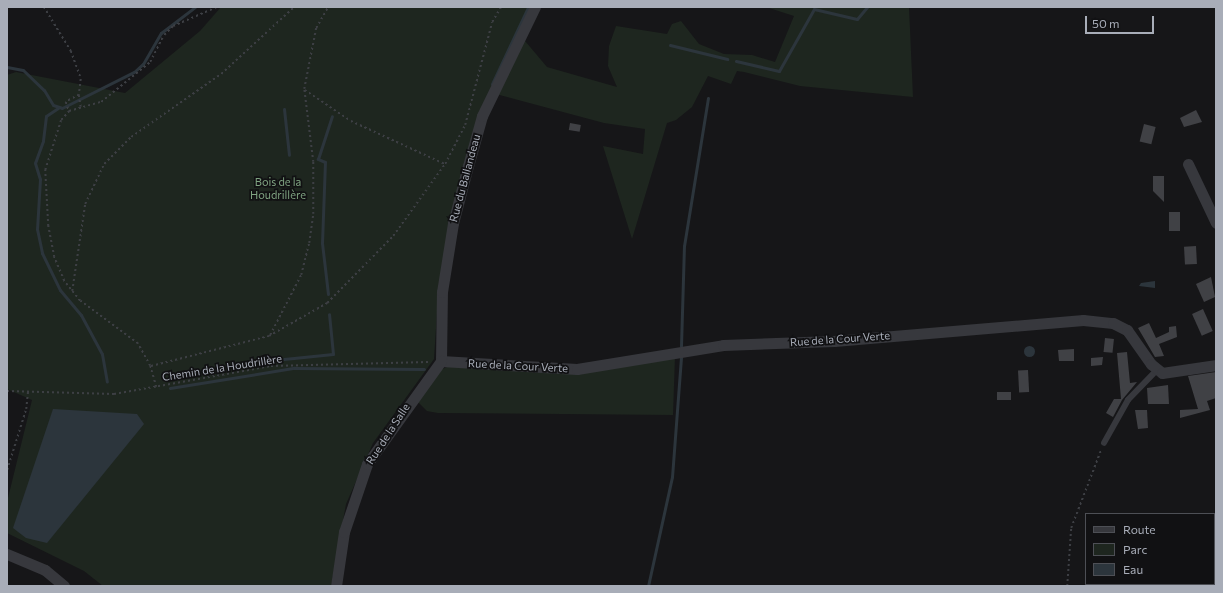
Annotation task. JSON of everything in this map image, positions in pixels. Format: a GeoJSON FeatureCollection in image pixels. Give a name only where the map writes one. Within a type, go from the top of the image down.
{"type":"FeatureCollection","features":[{"type":"Feature","properties":{"kind":"street","name":"Rue du Ballandeau"},"geometry":{"type":"LineString","coordinates":[[441,361],[442,292],[453,223],[468,166],[482,116],[536,7]]}},
{"type":"Feature","properties":{"kind":"street"},"geometry":{"type":"LineString","coordinates":[[1188,164],[1216,223]]}},
{"type":"Feature","properties":{"kind":"street","name":"Rue de la Cour Verte"},"geometry":{"type":"LineString","coordinates":[[441,361],[577,369],[723,345],[834,341],[1095,320],[1126,330],[1157,370]]}},
{"type":"Feature","properties":{"kind":"street","name":"Rue de la Salle"},"geometry":{"type":"LineString","coordinates":[[336,586],[344,532],[367,464],[441,361]]}},
{"type":"Feature","properties":{"kind":"street"},"geometry":{"type":"LineString","coordinates":[[1157,370],[1168,373],[1216,365]]}},
{"type":"Feature","properties":{"kind":"street"},"geometry":{"type":"LineString","coordinates":[[7,554],[45,570],[64,586]]}},
{"type":"Feature","properties":{"kind":"lane"},"geometry":{"type":"LineString","coordinates":[[1104,443],[1128,400],[1157,370]]}},
{"type":"Feature","properties":{"kind":"path"},"geometry":{"type":"LineString","coordinates":[[44,7],[71,51],[81,79],[79,95],[81,107]]}},
{"type":"Feature","properties":{"kind":"path"},"geometry":{"type":"LineString","coordinates":[[156,387],[150,366],[138,344],[101,319],[72,291],[54,257],[48,226],[45,170],[61,120],[69,111],[101,102],[150,62],[164,35],[173,26],[217,7]]}},
{"type":"Feature","properties":{"kind":"path"},"geometry":{"type":"LineString","coordinates":[[72,291],[85,204],[104,164],[131,137],[220,74],[294,7]]}},
{"type":"Feature","properties":{"kind":"path"},"geometry":{"type":"LineString","coordinates":[[269,336],[300,275],[313,214],[313,162],[304,89],[316,28],[328,7]]}},
{"type":"Feature","properties":{"kind":"path"},"geometry":{"type":"LineString","coordinates":[[150,366],[269,336],[327,303],[353,280],[393,236],[445,164],[465,125],[492,22],[501,7]]}},
{"type":"Feature","properties":{"kind":"path"},"geometry":{"type":"LineString","coordinates":[[304,89],[351,121],[445,164]]}},
{"type":"Feature","properties":{"kind":"path"},"geometry":{"type":"LineString","coordinates":[[69,111],[66,102],[79,95]]}},
{"type":"Feature","properties":{"kind":"path","name":"Chemin de la Houdrillère"},"geometry":{"type":"LineString","coordinates":[[7,391],[114,394],[271,366],[441,361]]}},
{"type":"Feature","properties":{"kind":"path"},"geometry":{"type":"LineString","coordinates":[[7,470],[26,409],[28,392]]}},
{"type":"Feature","properties":{"kind":"path"},"geometry":{"type":"LineString","coordinates":[[1067,586],[1071,528],[1104,443]]}},
{"type":"Feature","properties":{"kind":"green space","name":"Bois de la Houdrillère"},"geometry":{"type":"Polygon","coordinates":[[[221,7],[535,7],[520,35],[547,67],[617,87],[608,66],[609,46],[616,26],[667,34],[672,24],[681,21],[699,44],[724,54],[752,55],[775,62],[794,16],[766,7],[909,7],[913,97],[800,86],[737,71],[731,84],[708,76],[692,107],[676,120],[667,123],[632,239],[603,146],[643,154],[645,129],[604,123],[492,93],[439,282],[434,359],[373,443],[346,504],[331,586],[103,586],[84,571],[7,533],[7,502],[32,400],[7,389],[7,75],[16,72],[125,93],[200,31],[221,7]]]}},
{"type":"Feature","properties":{"kind":"green space"},"geometry":{"type":"Polygon","coordinates":[[[675,356],[673,415],[438,413],[427,411],[417,401],[442,369],[450,366],[584,373],[675,356]]]}},
{"type":"Feature","properties":{"kind":"water"},"geometry":{"type":"Polygon","coordinates":[[[1155,281],[1155,288],[1139,286],[1141,283],[1155,281]]]}},
{"type":"Feature","properties":{"kind":"water"},"geometry":{"type":"Polygon","coordinates":[[[1027,346],[1031,346],[1033,347],[1033,355],[1027,356],[1024,353],[1024,349],[1027,346]]]}},
{"type":"Feature","properties":{"kind":"water"},"geometry":{"type":"Polygon","coordinates":[[[53,409],[137,414],[144,424],[47,543],[26,538],[13,528],[53,409]]]}},
{"type":"Feature","properties":{"kind":"building"},"geometry":{"type":"Polygon","coordinates":[[[1196,110],[1202,122],[1184,127],[1180,118],[1196,110]]]}},
{"type":"Feature","properties":{"kind":"building"},"geometry":{"type":"Polygon","coordinates":[[[570,123],[581,125],[580,132],[569,130],[570,123]]]}},
{"type":"Feature","properties":{"kind":"building"},"geometry":{"type":"Polygon","coordinates":[[[1144,124],[1156,127],[1151,144],[1140,141],[1144,124]]]}},
{"type":"Feature","properties":{"kind":"building"},"geometry":{"type":"Polygon","coordinates":[[[1153,176],[1164,176],[1164,202],[1153,191],[1153,176]]]}},
{"type":"Feature","properties":{"kind":"building"},"geometry":{"type":"Polygon","coordinates":[[[1169,212],[1180,212],[1180,231],[1169,231],[1169,212]]]}},
{"type":"Feature","properties":{"kind":"building"},"geometry":{"type":"Polygon","coordinates":[[[1196,246],[1197,264],[1185,265],[1184,247],[1196,246]]]}},
{"type":"Feature","properties":{"kind":"building"},"geometry":{"type":"Polygon","coordinates":[[[1211,277],[1215,297],[1204,302],[1196,284],[1211,277]]]}},
{"type":"Feature","properties":{"kind":"building"},"geometry":{"type":"Polygon","coordinates":[[[1203,309],[1213,331],[1202,336],[1192,314],[1203,309]]]}},
{"type":"Feature","properties":{"kind":"building"},"geometry":{"type":"Polygon","coordinates":[[[1149,323],[1156,338],[1169,332],[1169,327],[1176,326],[1177,337],[1159,344],[1164,356],[1155,357],[1138,328],[1149,323]]]}},
{"type":"Feature","properties":{"kind":"building"},"geometry":{"type":"Polygon","coordinates":[[[1105,338],[1114,339],[1112,353],[1104,352],[1105,338]]]}},
{"type":"Feature","properties":{"kind":"building"},"geometry":{"type":"Polygon","coordinates":[[[1074,349],[1074,361],[1059,361],[1058,350],[1074,349]]]}},
{"type":"Feature","properties":{"kind":"building"},"geometry":{"type":"Polygon","coordinates":[[[1127,352],[1130,383],[1137,382],[1122,400],[1113,417],[1106,413],[1114,399],[1121,399],[1117,353],[1127,352]]]}},
{"type":"Feature","properties":{"kind":"building"},"geometry":{"type":"Polygon","coordinates":[[[1103,357],[1102,365],[1091,366],[1091,358],[1103,357]]]}},
{"type":"Feature","properties":{"kind":"building"},"geometry":{"type":"Polygon","coordinates":[[[1028,370],[1029,392],[1019,392],[1018,371],[1028,370]]]}},
{"type":"Feature","properties":{"kind":"building"},"geometry":{"type":"Polygon","coordinates":[[[1216,372],[1216,398],[1207,401],[1210,410],[1180,418],[1180,410],[1198,409],[1188,376],[1216,372]]]}},
{"type":"Feature","properties":{"kind":"building"},"geometry":{"type":"Polygon","coordinates":[[[1168,385],[1169,404],[1148,404],[1147,388],[1168,385]]]}},
{"type":"Feature","properties":{"kind":"building"},"geometry":{"type":"Polygon","coordinates":[[[997,392],[1011,392],[1011,400],[997,400],[997,392]]]}},
{"type":"Feature","properties":{"kind":"building"},"geometry":{"type":"Polygon","coordinates":[[[1135,410],[1147,410],[1148,428],[1138,429],[1135,410]]]}},
{"type":"Feature","properties":{"kind":"waterway"},"geometry":{"type":"LineString","coordinates":[[7,67],[23,70],[44,90],[53,105],[62,108],[134,72],[143,64],[161,33],[195,7]]}},
{"type":"Feature","properties":{"kind":"waterway"},"geometry":{"type":"LineString","coordinates":[[492,84],[528,7]]}},
{"type":"Feature","properties":{"kind":"waterway"},"geometry":{"type":"LineString","coordinates":[[736,61],[779,71],[814,9],[857,19],[867,7]]}},
{"type":"Feature","properties":{"kind":"waterway"},"geometry":{"type":"LineString","coordinates":[[670,45],[727,59]]}},
{"type":"Feature","properties":{"kind":"waterway"},"geometry":{"type":"LineString","coordinates":[[681,346],[684,246],[708,98]]}},
{"type":"Feature","properties":{"kind":"waterway"},"geometry":{"type":"LineString","coordinates":[[58,108],[46,116],[43,141],[35,163],[40,179],[37,229],[42,253],[60,290],[81,315],[102,354],[107,382]]}},
{"type":"Feature","properties":{"kind":"waterway"},"geometry":{"type":"LineString","coordinates":[[284,109],[289,155]]}},
{"type":"Feature","properties":{"kind":"waterway"},"geometry":{"type":"LineString","coordinates":[[328,294],[322,243],[325,162],[318,159],[332,116]]}},
{"type":"Feature","properties":{"kind":"waterway"},"geometry":{"type":"LineString","coordinates":[[284,359],[333,354],[329,314]]}},
{"type":"Feature","properties":{"kind":"waterway"},"geometry":{"type":"LineString","coordinates":[[648,586],[672,477],[681,356]]}},
{"type":"Feature","properties":{"kind":"waterway"},"geometry":{"type":"LineString","coordinates":[[170,388],[294,368],[424,369]]}}]}
